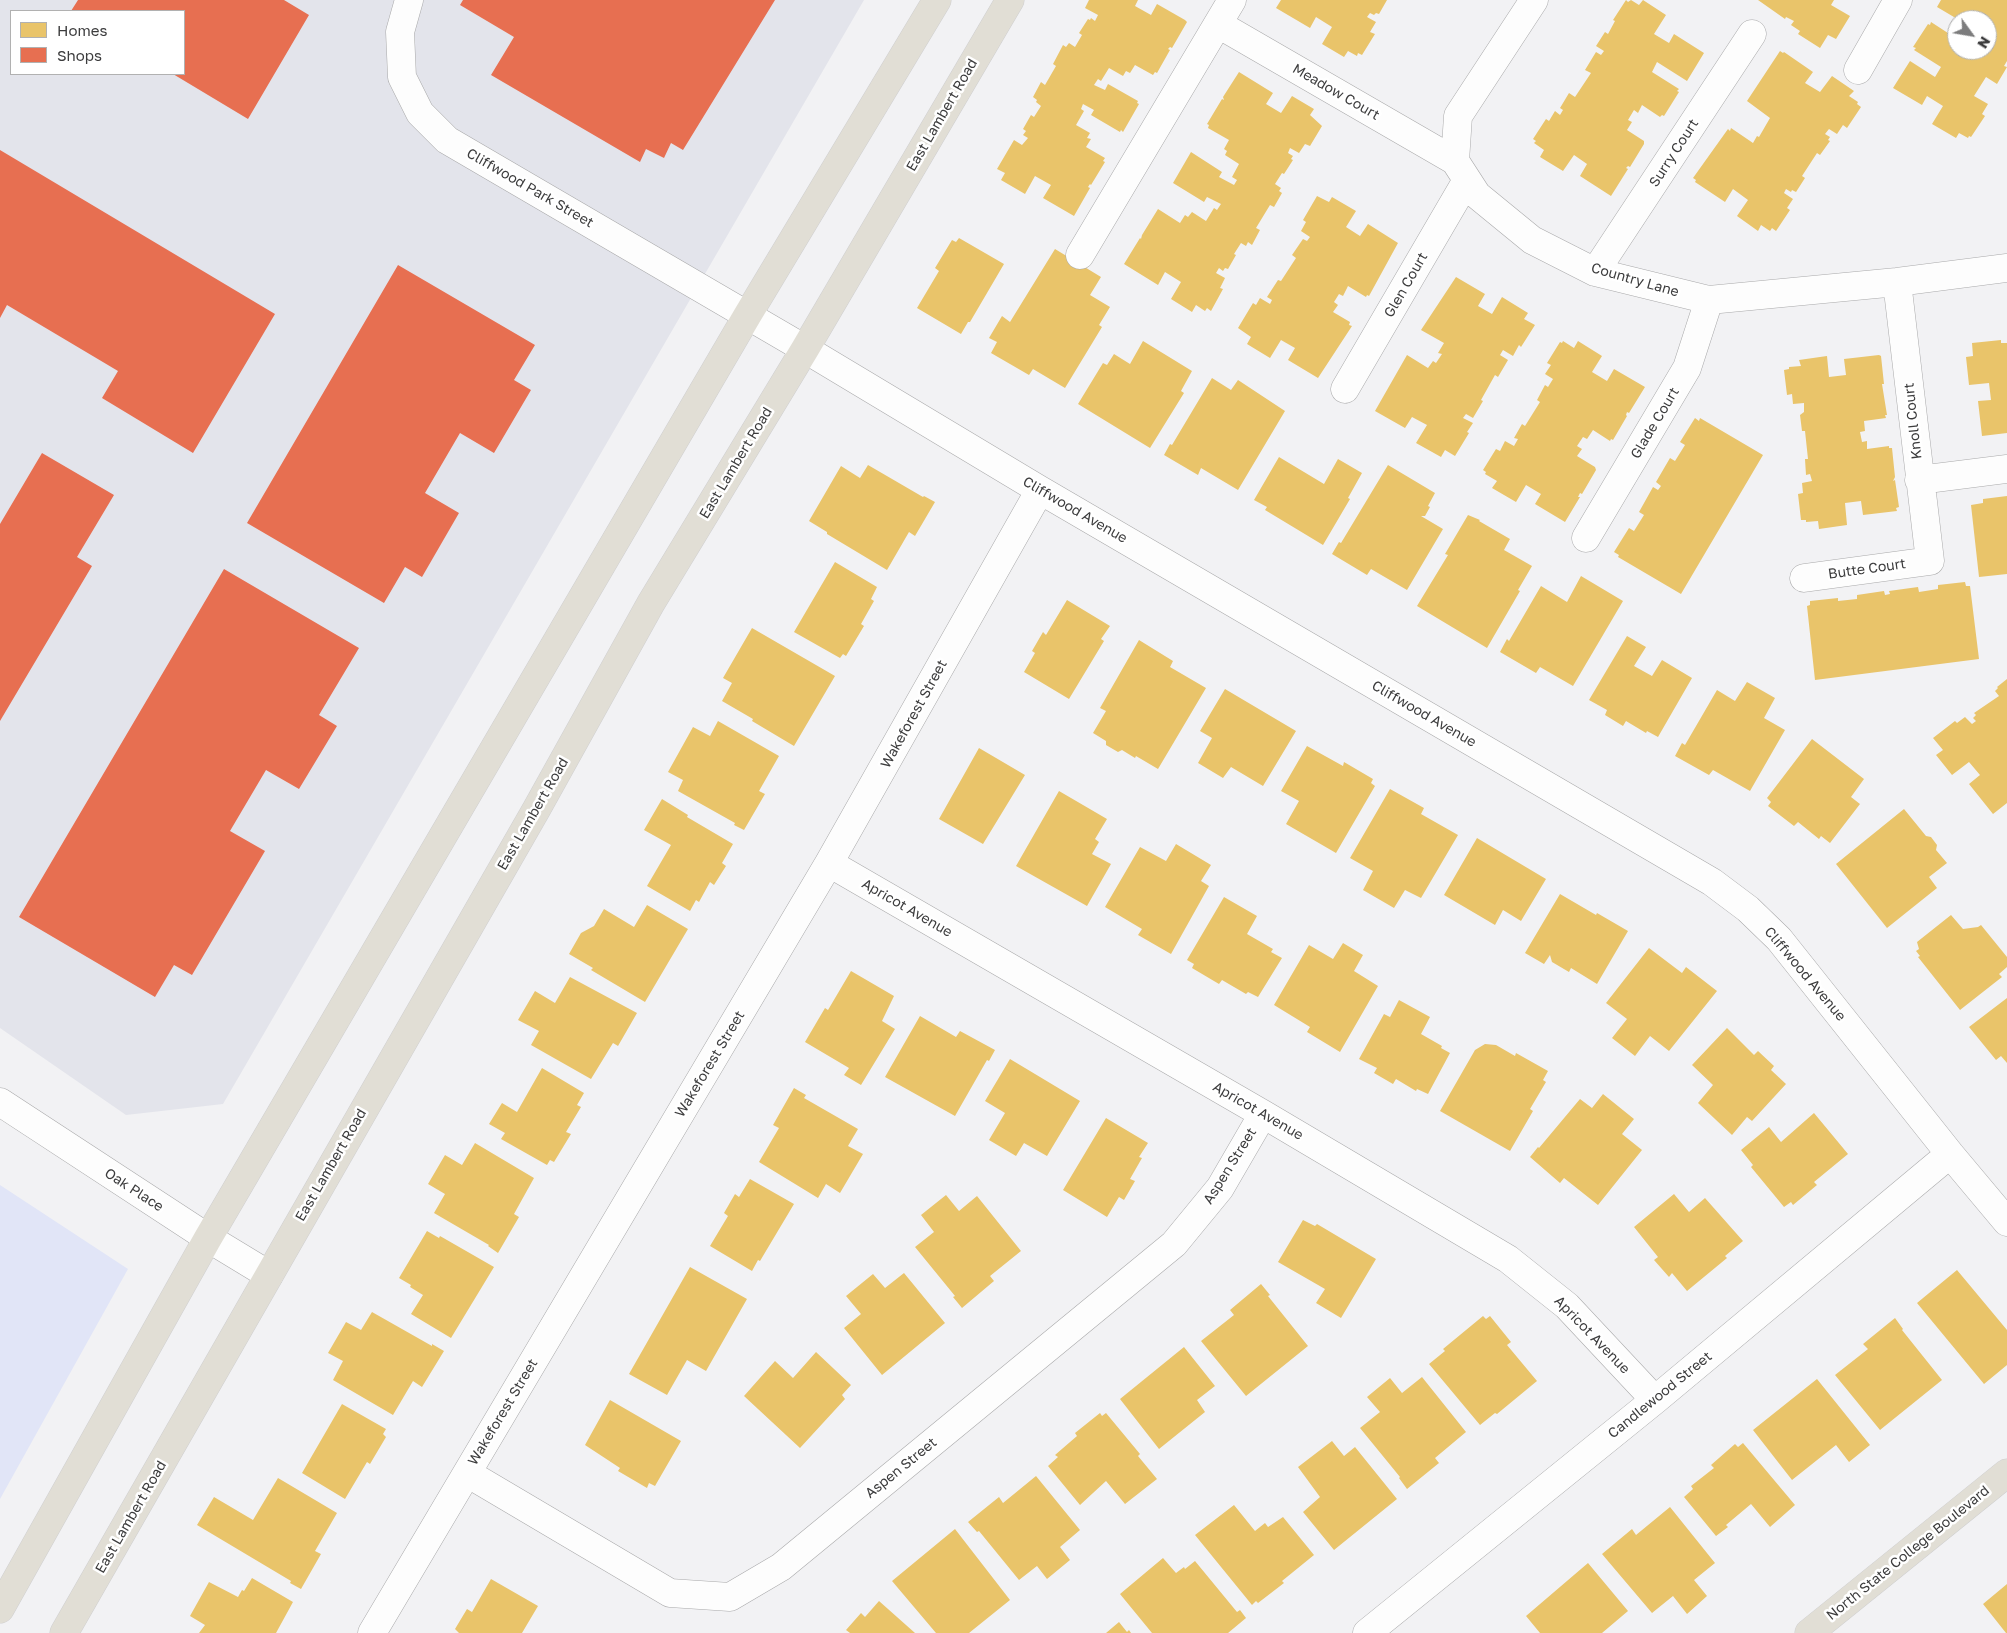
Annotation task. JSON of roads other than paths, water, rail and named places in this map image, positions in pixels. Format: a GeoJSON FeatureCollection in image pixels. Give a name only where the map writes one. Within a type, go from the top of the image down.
{"type":"FeatureCollection","features":[{"type":"Feature","properties":{"kind":"main road"},"geometry":{"type":"LineString","coordinates":[[0,1609],[208,1238],[747,316],[937,0]]}},
{"type":"Feature","properties":{"kind":"main road","name":"East Lambert Road"},"geometry":{"type":"LineString","coordinates":[[64,1633],[536,810],[651,604],[805,349],[1010,0]]}},
{"type":"Feature","properties":{"kind":"main road","name":"North State College Boulevard"},"geometry":{"type":"LineString","coordinates":[[1809,1633],[2007,1474]]}},
{"type":"Feature","properties":{"kind":"street","name":"Cliffwood Park Street"},"geometry":{"type":"LineString","coordinates":[[409,0],[400,32],[402,76],[420,113],[447,140],[747,316]]}},
{"type":"Feature","properties":{"kind":"street"},"geometry":{"type":"LineString","coordinates":[[1080,255],[1232,0]]}},
{"type":"Feature","properties":{"kind":"street"},"geometry":{"type":"LineString","coordinates":[[1461,171],[1458,116],[1534,0]]}},
{"type":"Feature","properties":{"kind":"street"},"geometry":{"type":"LineString","coordinates":[[1858,70],[1898,0]]}},
{"type":"Feature","properties":{"kind":"street","name":"Meadow Court"},"geometry":{"type":"LineString","coordinates":[[1218,24],[1461,171]]}},
{"type":"Feature","properties":{"kind":"street","name":"Surry Court"},"geometry":{"type":"LineString","coordinates":[[1595,272],[1752,34]]}},
{"type":"Feature","properties":{"kind":"street","name":"Country Lane"},"geometry":{"type":"LineString","coordinates":[[1461,171],[1477,195],[1532,240],[1595,272],[1709,300],[1897,282],[2007,268]]}},
{"type":"Feature","properties":{"kind":"street","name":"Glen Court"},"geometry":{"type":"LineString","coordinates":[[1345,389],[1461,171]]}},
{"type":"Feature","properties":{"kind":"street","name":"Knoll Court"},"geometry":{"type":"LineString","coordinates":[[1897,282],[1930,561]]}},
{"type":"Feature","properties":{"kind":"street","name":"Glade Court"},"geometry":{"type":"LineString","coordinates":[[1586,538],[1687,368],[1709,300]]}},
{"type":"Feature","properties":{"kind":"street","name":"Cliffwood Avenue"},"geometry":{"type":"LineString","coordinates":[[747,316],[1040,490],[1712,882],[1748,909],[1779,939],[1950,1154],[2007,1222]]}},
{"type":"Feature","properties":{"kind":"street"},"geometry":{"type":"LineString","coordinates":[[1920,480],[2007,469]]}},
{"type":"Feature","properties":{"kind":"street","name":"Wakeforest Street"},"geometry":{"type":"LineString","coordinates":[[372,1633],[829,863],[1040,490]]}},
{"type":"Feature","properties":{"kind":"street","name":"Butte Court"},"geometry":{"type":"LineString","coordinates":[[1804,578],[1930,561]]}},
{"type":"Feature","properties":{"kind":"street","name":"Apricot Avenue"},"geometry":{"type":"LineString","coordinates":[[829,863],[1263,1114],[1508,1259],[1567,1306],[1655,1400]]}},
{"type":"Feature","properties":{"kind":"street","name":"Oak Place"},"geometry":{"type":"LineString","coordinates":[[0,1102],[208,1238],[269,1275]]}},
{"type":"Feature","properties":{"kind":"street","name":"Aspen Street"},"geometry":{"type":"LineString","coordinates":[[467,1473],[670,1593],[730,1597],[780,1568],[1174,1244],[1220,1188],[1263,1114]]}},
{"type":"Feature","properties":{"kind":"street","name":"Candlewood Street"},"geometry":{"type":"LineString","coordinates":[[1366,1633],[1655,1400],[1950,1154]]}}]}
